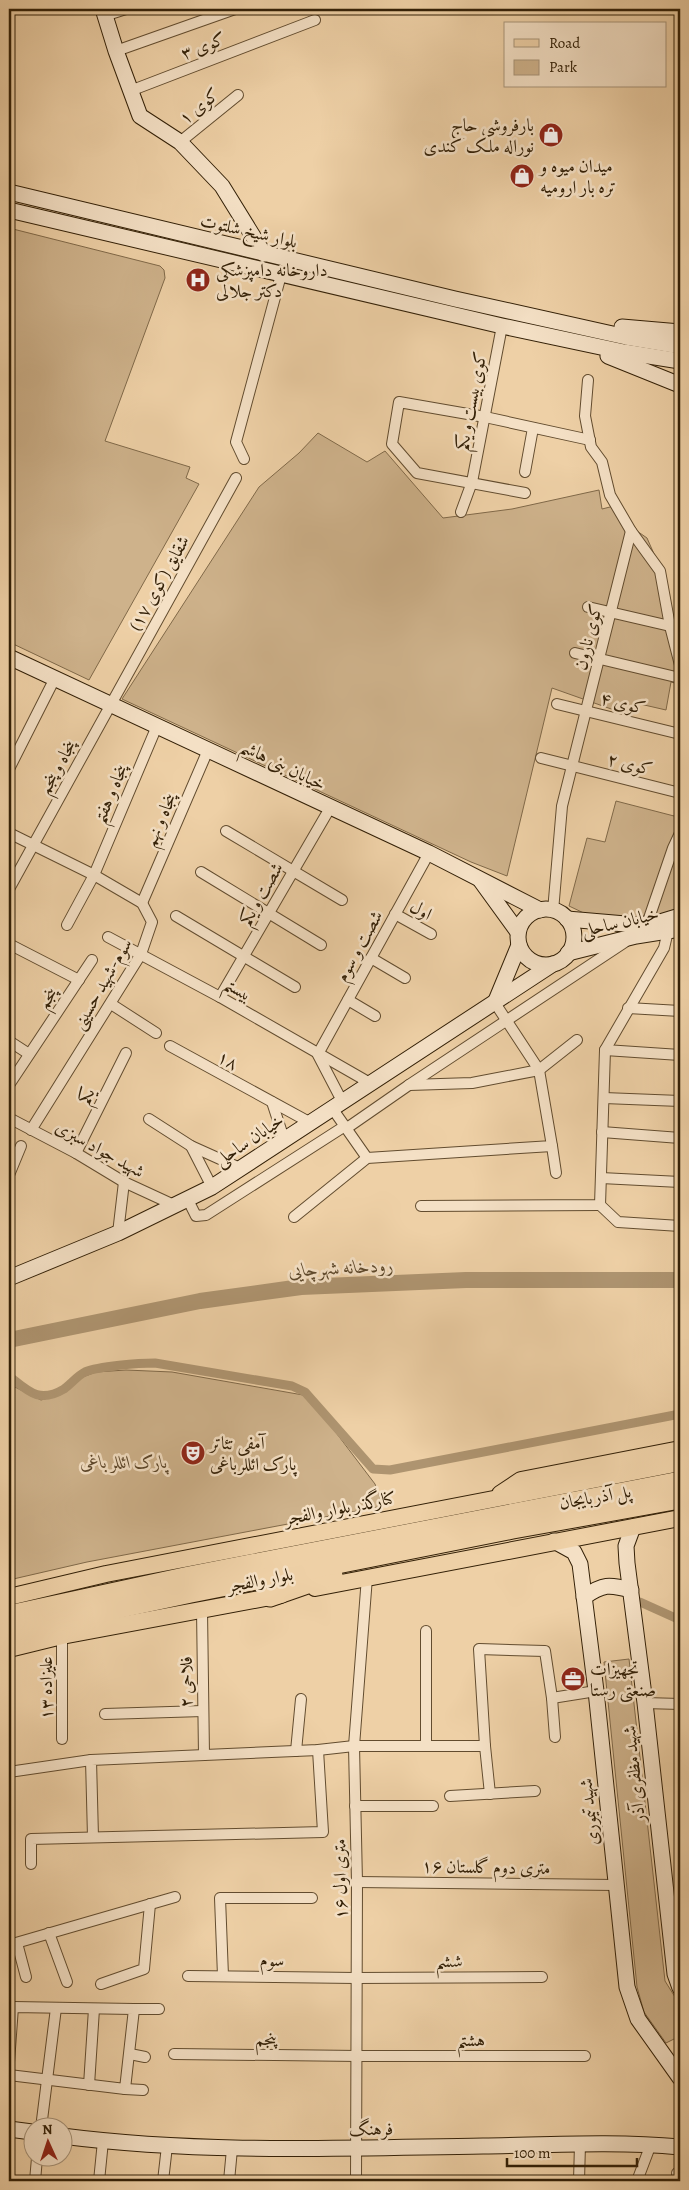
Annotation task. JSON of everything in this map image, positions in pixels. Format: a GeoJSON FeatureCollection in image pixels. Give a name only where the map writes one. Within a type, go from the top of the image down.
{"type":"FeatureCollection","features":[{"type":"Feature","properties":{"kind":"highway","name":"پل آذربایجان"},"geometry":{"type":"LineString","coordinates":[[511,1521],[680,1481]]}},
{"type":"Feature","properties":{"kind":"highway","name":"پل آذربایجان"},"geometry":{"type":"LineString","coordinates":[[511,1521],[680,1498]]}},
{"type":"Feature","properties":{"kind":"highway","name":"بلوار والفجر"},"geometry":{"type":"LineString","coordinates":[[9,1615],[190,1576],[331,1549],[511,1521]]}},
{"type":"Feature","properties":{"kind":"highway","name":"بلوار والفجر"},"geometry":{"type":"LineString","coordinates":[[9,1632],[191,1593],[398,1553],[511,1521]]}},
{"type":"Feature","properties":{"kind":"highway"},"geometry":{"type":"LineString","coordinates":[[270,1597],[398,1553]]}},
{"type":"Feature","properties":{"kind":"main road"},"geometry":{"type":"LineString","coordinates":[[104,12],[140,116],[180,142],[222,186],[264,254]]}},
{"type":"Feature","properties":{"kind":"main road","name":"بلوار شیخ شلتوت"},"geometry":{"type":"LineString","coordinates":[[9,192],[539,318]]}},
{"type":"Feature","properties":{"kind":"main road","name":"بلوار شیخ شلتوت"},"geometry":{"type":"LineString","coordinates":[[9,210],[330,287],[535,333]]}},
{"type":"Feature","properties":{"kind":"main road"},"geometry":{"type":"LineString","coordinates":[[96,231],[100,214]]}},
{"type":"Feature","properties":{"kind":"main road"},"geometry":{"type":"LineString","coordinates":[[330,287],[333,270]]}},
{"type":"Feature","properties":{"kind":"main road"},"geometry":{"type":"LineString","coordinates":[[539,318],[644,330],[680,332]]}},
{"type":"Feature","properties":{"kind":"main road"},"geometry":{"type":"LineString","coordinates":[[539,318],[626,337],[680,346]]}},
{"type":"Feature","properties":{"kind":"main road"},"geometry":{"type":"LineString","coordinates":[[535,333],[680,361]]}},
{"type":"Feature","properties":{"kind":"main road"},"geometry":{"type":"LineString","coordinates":[[535,333],[626,362],[680,385]]}},
{"type":"Feature","properties":{"kind":"main road","name":"خیابان بنی هاشم"},"geometry":{"type":"LineString","coordinates":[[9,656],[547,910]]}},
{"type":"Feature","properties":{"kind":"main road"},"geometry":{"type":"LineString","coordinates":[[478,877],[519,938],[526,957],[532,961],[539,964],[553,964],[568,953],[573,940],[573,932],[567,919],[547,910],[526,918],[519,938],[495,1003]]}},
{"type":"Feature","properties":{"kind":"main road","name":"خیابان ساحلی"},"geometry":{"type":"LineString","coordinates":[[567,919],[637,925],[676,925]]}},
{"type":"Feature","properties":{"kind":"main road","name":"خیابان ساحلی"},"geometry":{"type":"LineString","coordinates":[[568,953],[676,925]]}},
{"type":"Feature","properties":{"kind":"main road","name":"خیابان ساحلی"},"geometry":{"type":"LineString","coordinates":[[9,1278],[118,1233],[212,1187],[553,964]]}},
{"type":"Feature","properties":{"kind":"main road"},"geometry":{"type":"LineString","coordinates":[[492,1499],[521,1480],[680,1449]]}},
{"type":"Feature","properties":{"kind":"main road","name":"کنارگذر بلوار والفجر"},"geometry":{"type":"LineString","coordinates":[[9,1597],[106,1574],[680,1463]]}},
{"type":"Feature","properties":{"kind":"main road"},"geometry":{"type":"LineString","coordinates":[[331,1549],[440,1509]]}},
{"type":"Feature","properties":{"kind":"main road"},"geometry":{"type":"LineString","coordinates":[[9,1649],[62,1636],[680,1518]]}},
{"type":"Feature","properties":{"kind":"main road","name":"شهید مظفری آذر"},"geometry":{"type":"LineString","coordinates":[[633,1527],[626,1546],[676,1934],[675,1974],[680,1988]]}},
{"type":"Feature","properties":{"kind":"main road","name":"شهید تیموری"},"geometry":{"type":"LineString","coordinates":[[554,1541],[574,1552],[580,1564],[596,1691],[627,1987],[638,2019],[680,2078]]}},
{"type":"Feature","properties":{"kind":"main road"},"geometry":{"type":"LineString","coordinates":[[584,1597],[598,1587],[615,1586],[631,1590]]}},
{"type":"Feature","properties":{"kind":"main road"},"geometry":{"type":"LineString","coordinates":[[9,2129],[22,2131]]}},
{"type":"Feature","properties":{"kind":"main road","name":"فرهنگ"},"geometry":{"type":"LineString","coordinates":[[72,2137],[167,2146],[232,2148],[580,2144],[651,2144],[680,2147]]}},
{"type":"Feature","properties":{"kind":"street"},"geometry":{"type":"LineString","coordinates":[[104,12],[126,9]]}},
{"type":"Feature","properties":{"kind":"street"},"geometry":{"type":"LineString","coordinates":[[116,51],[234,9]]}},
{"type":"Feature","properties":{"kind":"street","name":"کوی ۳"},"geometry":{"type":"LineString","coordinates":[[130,91],[315,20]]}},
{"type":"Feature","properties":{"kind":"street","name":"کوی ۱"},"geometry":{"type":"LineString","coordinates":[[180,142],[238,95]]}},
{"type":"Feature","properties":{"kind":"street"},"geometry":{"type":"LineString","coordinates":[[244,458],[236,442],[281,275]]}},
{"type":"Feature","properties":{"kind":"street","name":"کوی بیست و یکم"},"geometry":{"type":"LineString","coordinates":[[461,512],[472,482],[502,326]]}},
{"type":"Feature","properties":{"kind":"street"},"geometry":{"type":"LineString","coordinates":[[588,380],[585,416],[591,447],[602,462],[610,495],[631,532],[660,571],[670,626],[680,665]]}},
{"type":"Feature","properties":{"kind":"street"},"geometry":{"type":"LineString","coordinates":[[525,493],[417,473],[392,444],[399,402],[485,417],[590,440]]}},
{"type":"Feature","properties":{"kind":"street"},"geometry":{"type":"LineString","coordinates":[[526,472],[533,428]]}},
{"type":"Feature","properties":{"kind":"street","name":"شقایق (کوی ۱۷)"},"geometry":{"type":"LineString","coordinates":[[110,704],[236,478]]}},
{"type":"Feature","properties":{"kind":"street","name":"کوی نارون"},"geometry":{"type":"LineString","coordinates":[[547,910],[562,806],[631,532]]}},
{"type":"Feature","properties":{"kind":"street"},"geometry":{"type":"LineString","coordinates":[[588,607],[670,626]]}},
{"type":"Feature","properties":{"kind":"street"},"geometry":{"type":"LineString","coordinates":[[576,653],[680,678]]}},
{"type":"Feature","properties":{"kind":"street"},"geometry":{"type":"LineString","coordinates":[[9,769],[55,678]]}},
{"type":"Feature","properties":{"kind":"street","name":"پنجاه و پنجم"},"geometry":{"type":"LineString","coordinates":[[33,845],[110,704]]}},
{"type":"Feature","properties":{"kind":"street"},"geometry":{"type":"LineString","coordinates":[[558,704],[587,711]]}},
{"type":"Feature","properties":{"kind":"street","name":"کوی ۴"},"geometry":{"type":"LineString","coordinates":[[587,711],[680,734]]}},
{"type":"Feature","properties":{"kind":"street","name":"پنجاه و هفتم"},"geometry":{"type":"LineString","coordinates":[[67,925],[94,875],[157,726]]}},
{"type":"Feature","properties":{"kind":"street","name":"پنجاه و نهم"},"geometry":{"type":"LineString","coordinates":[[142,902],[208,750]]}},
{"type":"Feature","properties":{"kind":"street"},"geometry":{"type":"LineString","coordinates":[[541,758],[572,766]]}},
{"type":"Feature","properties":{"kind":"street","name":"کوی ۲"},"geometry":{"type":"LineString","coordinates":[[572,766],[680,793]]}},
{"type":"Feature","properties":{"kind":"street","name":"شصت و یکم"},"geometry":{"type":"LineString","coordinates":[[220,997],[330,808]]}},
{"type":"Feature","properties":{"kind":"street"},"geometry":{"type":"LineString","coordinates":[[226,831],[342,900]]}},
{"type":"Feature","properties":{"kind":"street"},"geometry":{"type":"LineString","coordinates":[[9,833],[94,875],[142,902]]}},
{"type":"Feature","properties":{"kind":"street"},"geometry":{"type":"LineString","coordinates":[[647,924],[680,833]]}},
{"type":"Feature","properties":{"kind":"street"},"geometry":{"type":"LineString","coordinates":[[9,889],[33,845]]}},
{"type":"Feature","properties":{"kind":"street","name":"شصت و سوم"},"geometry":{"type":"LineString","coordinates":[[318,1054],[429,853]]}},
{"type":"Feature","properties":{"kind":"street"},"geometry":{"type":"LineString","coordinates":[[201,872],[321,945]]}},
{"type":"Feature","properties":{"kind":"street","name":"سوم-شهید حسینی"},"geometry":{"type":"LineString","coordinates":[[31,1130],[141,954],[152,922],[142,902]]}},
{"type":"Feature","properties":{"kind":"street","name":"اول"},"geometry":{"type":"LineString","coordinates":[[395,914],[431,934]]}},
{"type":"Feature","properties":{"kind":"street"},"geometry":{"type":"LineString","coordinates":[[176,916],[295,987]]}},
{"type":"Feature","properties":{"kind":"street"},"geometry":{"type":"LineString","coordinates":[[600,1205],[605,1050],[676,925]]}},
{"type":"Feature","properties":{"kind":"street"},"geometry":{"type":"LineString","coordinates":[[182,1203],[196,1216],[206,1215],[346,1127],[636,936]]}},
{"type":"Feature","properties":{"kind":"street","name":"بیستم"},"geometry":{"type":"LineString","coordinates":[[108,937],[220,997],[370,1083]]}},
{"type":"Feature","properties":{"kind":"street","name":"پنجم"},"geometry":{"type":"LineString","coordinates":[[9,944],[79,980]]}},
{"type":"Feature","properties":{"kind":"street"},"geometry":{"type":"LineString","coordinates":[[371,958],[405,978]]}},
{"type":"Feature","properties":{"kind":"street","name":"پنجم"},"geometry":{"type":"LineString","coordinates":[[9,1084],[92,960]]}},
{"type":"Feature","properties":{"kind":"street"},"geometry":{"type":"LineString","coordinates":[[348,1000],[375,1016]]}},
{"type":"Feature","properties":{"kind":"street"},"geometry":{"type":"LineString","coordinates":[[495,1003],[539,1070],[556,1173]]}},
{"type":"Feature","properties":{"kind":"street"},"geometry":{"type":"LineString","coordinates":[[111,1004],[156,1033]]}},
{"type":"Feature","properties":{"kind":"street"},"geometry":{"type":"LineString","coordinates":[[628,1008],[680,1011]]}},
{"type":"Feature","properties":{"kind":"street"},"geometry":{"type":"LineString","coordinates":[[409,1085],[472,1083],[539,1070],[577,1040]]}},
{"type":"Feature","properties":{"kind":"street"},"geometry":{"type":"LineString","coordinates":[[9,1041],[30,1054]]}},
{"type":"Feature","properties":{"kind":"street","name":"۱۸"},"geometry":{"type":"LineString","coordinates":[[170,1046],[310,1122]]}},
{"type":"Feature","properties":{"kind":"street"},"geometry":{"type":"LineString","coordinates":[[605,1050],[680,1055]]}},
{"type":"Feature","properties":{"kind":"street","name":"یکم"},"geometry":{"type":"LineString","coordinates":[[76,1153],[126,1053]]}},
{"type":"Feature","properties":{"kind":"street"},"geometry":{"type":"LineString","coordinates":[[318,1054],[346,1127],[367,1158]]}},
{"type":"Feature","properties":{"kind":"street"},"geometry":{"type":"LineString","coordinates":[[604,1098],[680,1102]]}},
{"type":"Feature","properties":{"kind":"street"},"geometry":{"type":"LineString","coordinates":[[272,1102],[284,1139]]}},
{"type":"Feature","properties":{"kind":"street","name":"شهید جواد سبزی"},"geometry":{"type":"LineString","coordinates":[[9,1118],[76,1153],[124,1182],[182,1203]]}},
{"type":"Feature","properties":{"kind":"street"},"geometry":{"type":"LineString","coordinates":[[149,1119],[191,1146],[240,1168]]}},
{"type":"Feature","properties":{"kind":"street"},"geometry":{"type":"LineString","coordinates":[[602,1132],[680,1138]]}},
{"type":"Feature","properties":{"kind":"street"},"geometry":{"type":"LineString","coordinates":[[9,1175],[21,1146]]}},
{"type":"Feature","properties":{"kind":"street"},"geometry":{"type":"LineString","coordinates":[[191,1146],[212,1187]]}},
{"type":"Feature","properties":{"kind":"street"},"geometry":{"type":"LineString","coordinates":[[294,1217],[367,1158],[552,1146]]}},
{"type":"Feature","properties":{"kind":"street"},"geometry":{"type":"LineString","coordinates":[[601,1178],[680,1182]]}},
{"type":"Feature","properties":{"kind":"street"},"geometry":{"type":"LineString","coordinates":[[118,1233],[124,1182]]}},
{"type":"Feature","properties":{"kind":"street"},"geometry":{"type":"LineString","coordinates":[[421,1206],[600,1205],[618,1222],[680,1226]]}},
{"type":"Feature","properties":{"kind":"street","name":"۱۶ متری اول"},"geometry":{"type":"LineString","coordinates":[[356,2181],[358,2056],[354,1746],[367,1577]]}},
{"type":"Feature","properties":{"kind":"street","name":"فلاحی ۲"},"geometry":{"type":"LineString","coordinates":[[202,1610],[204,1755]]}},
{"type":"Feature","properties":{"kind":"street"},"geometry":{"type":"LineString","coordinates":[[426,1631],[426,1745]]}},
{"type":"Feature","properties":{"kind":"street","name":"۱۳ علیزاده"},"geometry":{"type":"LineString","coordinates":[[62,1636],[62,1738]]}},
{"type":"Feature","properties":{"kind":"street"},"geometry":{"type":"LineString","coordinates":[[490,1794],[484,1746],[479,1649],[545,1651],[552,1698],[555,1737]]}},
{"type":"Feature","properties":{"kind":"street"},"geometry":{"type":"LineString","coordinates":[[552,1698],[596,1691]]}},
{"type":"Feature","properties":{"kind":"street"},"geometry":{"type":"LineString","coordinates":[[296,1751],[301,1699]]}},
{"type":"Feature","properties":{"kind":"street"},"geometry":{"type":"LineString","coordinates":[[645,1703],[680,1704]]}},
{"type":"Feature","properties":{"kind":"street"},"geometry":{"type":"LineString","coordinates":[[105,1714],[202,1711]]}},
{"type":"Feature","properties":{"kind":"street"},"geometry":{"type":"LineString","coordinates":[[9,1772],[91,1760],[318,1750],[354,1746],[484,1746]]}},
{"type":"Feature","properties":{"kind":"street"},"geometry":{"type":"LineString","coordinates":[[31,1864],[31,1839],[323,1832],[318,1750]]}},
{"type":"Feature","properties":{"kind":"street"},"geometry":{"type":"LineString","coordinates":[[91,1760],[93,1837]]}},
{"type":"Feature","properties":{"kind":"street"},"geometry":{"type":"LineString","coordinates":[[450,1796],[535,1791]]}},
{"type":"Feature","properties":{"kind":"street"},"geometry":{"type":"LineString","coordinates":[[355,1806],[433,1806]]}},
{"type":"Feature","properties":{"kind":"street","name":"۱۶ متری دوم گلستان"},"geometry":{"type":"LineString","coordinates":[[357,1882],[615,1884]]}},
{"type":"Feature","properties":{"kind":"street"},"geometry":{"type":"LineString","coordinates":[[26,1977],[13,1944],[175,1897]]}},
{"type":"Feature","properties":{"kind":"street"},"geometry":{"type":"LineString","coordinates":[[223,1976],[220,1898],[312,1898]]}},
{"type":"Feature","properties":{"kind":"street"},"geometry":{"type":"LineString","coordinates":[[101,1984],[144,1969],[150,1904]]}},
{"type":"Feature","properties":{"kind":"street"},"geometry":{"type":"LineString","coordinates":[[50,1933],[67,1982]]}},
{"type":"Feature","properties":{"kind":"street","name":"سوم"},"geometry":{"type":"LineString","coordinates":[[188,1976],[356,1978]]}},
{"type":"Feature","properties":{"kind":"street","name":"ششم"},"geometry":{"type":"LineString","coordinates":[[356,1978],[542,1977]]}},
{"type":"Feature","properties":{"kind":"street"},"geometry":{"type":"LineString","coordinates":[[9,2062],[13,2007],[159,2009]]}},
{"type":"Feature","properties":{"kind":"street"},"geometry":{"type":"LineString","coordinates":[[42,2118],[56,2008]]}},
{"type":"Feature","properties":{"kind":"street"},"geometry":{"type":"LineString","coordinates":[[89,2086],[94,2008]]}},
{"type":"Feature","properties":{"kind":"street"},"geometry":{"type":"LineString","coordinates":[[125,2089],[134,2009]]}},
{"type":"Feature","properties":{"kind":"street"},"geometry":{"type":"LineString","coordinates":[[130,2054],[145,2056]]}},
{"type":"Feature","properties":{"kind":"street","name":"پنجم"},"geometry":{"type":"LineString","coordinates":[[174,2054],[358,2056]]}},
{"type":"Feature","properties":{"kind":"street","name":"هشتم"},"geometry":{"type":"LineString","coordinates":[[358,2056],[585,2056]]}},
{"type":"Feature","properties":{"kind":"street"},"geometry":{"type":"LineString","coordinates":[[9,2075],[89,2086],[143,2090]]}},
{"type":"Feature","properties":{"kind":"street"},"geometry":{"type":"LineString","coordinates":[[99,2181],[103,2141]]}},
{"type":"Feature","properties":{"kind":"street"},"geometry":{"type":"LineString","coordinates":[[579,2181],[580,2144]]}},
{"type":"Feature","properties":{"kind":"street"},"geometry":{"type":"LineString","coordinates":[[637,2181],[651,2144]]}},
{"type":"Feature","properties":{"kind":"street"},"geometry":{"type":"LineString","coordinates":[[163,2181],[167,2146]]}},
{"type":"Feature","properties":{"kind":"street"},"geometry":{"type":"LineString","coordinates":[[229,2181],[232,2148]]}},
{"type":"Feature","properties":{"kind":"street"},"geometry":{"type":"LineString","coordinates":[[35,2181],[36,2168]]}},
{"type":"Feature","properties":{"kind":"green space"},"geometry":{"type":"Polygon","coordinates":[[[9,228],[160,266],[164,270],[165,278],[105,441],[190,467],[186,478],[199,484],[89,680],[9,642],[9,228]]]}},
{"type":"Feature","properties":{"kind":"green space"},"geometry":{"type":"Polygon","coordinates":[[[318,433],[367,462],[385,451],[443,518],[512,509],[599,490],[602,509],[614,506],[624,522],[647,538],[662,572],[671,623],[680,640],[680,690],[678,684],[671,682],[666,710],[640,704],[631,716],[552,688],[507,876],[471,862],[122,699],[259,487],[299,453],[318,433]]]}},
{"type":"Feature","properties":{"kind":"green space"},"geometry":{"type":"Polygon","coordinates":[[[616,801],[674,816],[680,808],[680,923],[588,915],[569,906],[587,838],[605,842],[616,801]]]}},
{"type":"Feature","properties":{"kind":"green space","name":"پارک ائللر باغی"},"geometry":{"type":"Polygon","coordinates":[[[126,1370],[172,1372],[303,1395],[334,1430],[375,1484],[383,1506],[87,1562],[9,1580],[9,1390],[13,1386],[41,1400],[55,1396],[80,1378],[96,1372],[126,1370]]]}},
{"type":"Feature","properties":{"kind":"green space"},"geometry":{"type":"Polygon","coordinates":[[[629,1659],[665,1981],[680,2005],[680,2036],[666,2043],[644,2012],[637,1987],[604,1662],[629,1659]]]}},
{"type":"Feature","properties":{"kind":"waterway","name":"رودخانه شهرچایی"},"geometry":{"type":"LineString","coordinates":[[9,1340],[200,1301],[301,1287],[466,1280],[680,1280]]}},
{"type":"Feature","properties":{"kind":"waterway"},"geometry":{"type":"LineString","coordinates":[[9,1376],[34,1394],[48,1395],[64,1389],[82,1374],[91,1370],[119,1365],[155,1363],[292,1386],[305,1392],[373,1469],[390,1470],[680,1414]]}},
{"type":"Feature","properties":{"kind":"waterway"},"geometry":{"type":"LineString","coordinates":[[640,1602],[680,1620]]}},
{"type":"Feature","properties":{"kind":"place","name":"بارفروشی حاج نوراله ملک کندی"},"geometry":{"type":"Point","coordinates":[551,135]}},
{"type":"Feature","properties":{"kind":"place","name":"میدان میوه و تره بار ارومیه"},"geometry":{"type":"Point","coordinates":[522,176]}},
{"type":"Feature","properties":{"kind":"place","name":"داروخانه دامپزشکی دکتر جلالی"},"geometry":{"type":"Point","coordinates":[198,280]}},
{"type":"Feature","properties":{"kind":"place","name":"آمفی تئاتر پارک ائللرباغی"},"geometry":{"type":"Point","coordinates":[193,1453]}},
{"type":"Feature","properties":{"kind":"place","name":"تجهیزات صنعتی رستا"},"geometry":{"type":"Point","coordinates":[573,1679]}}]}
